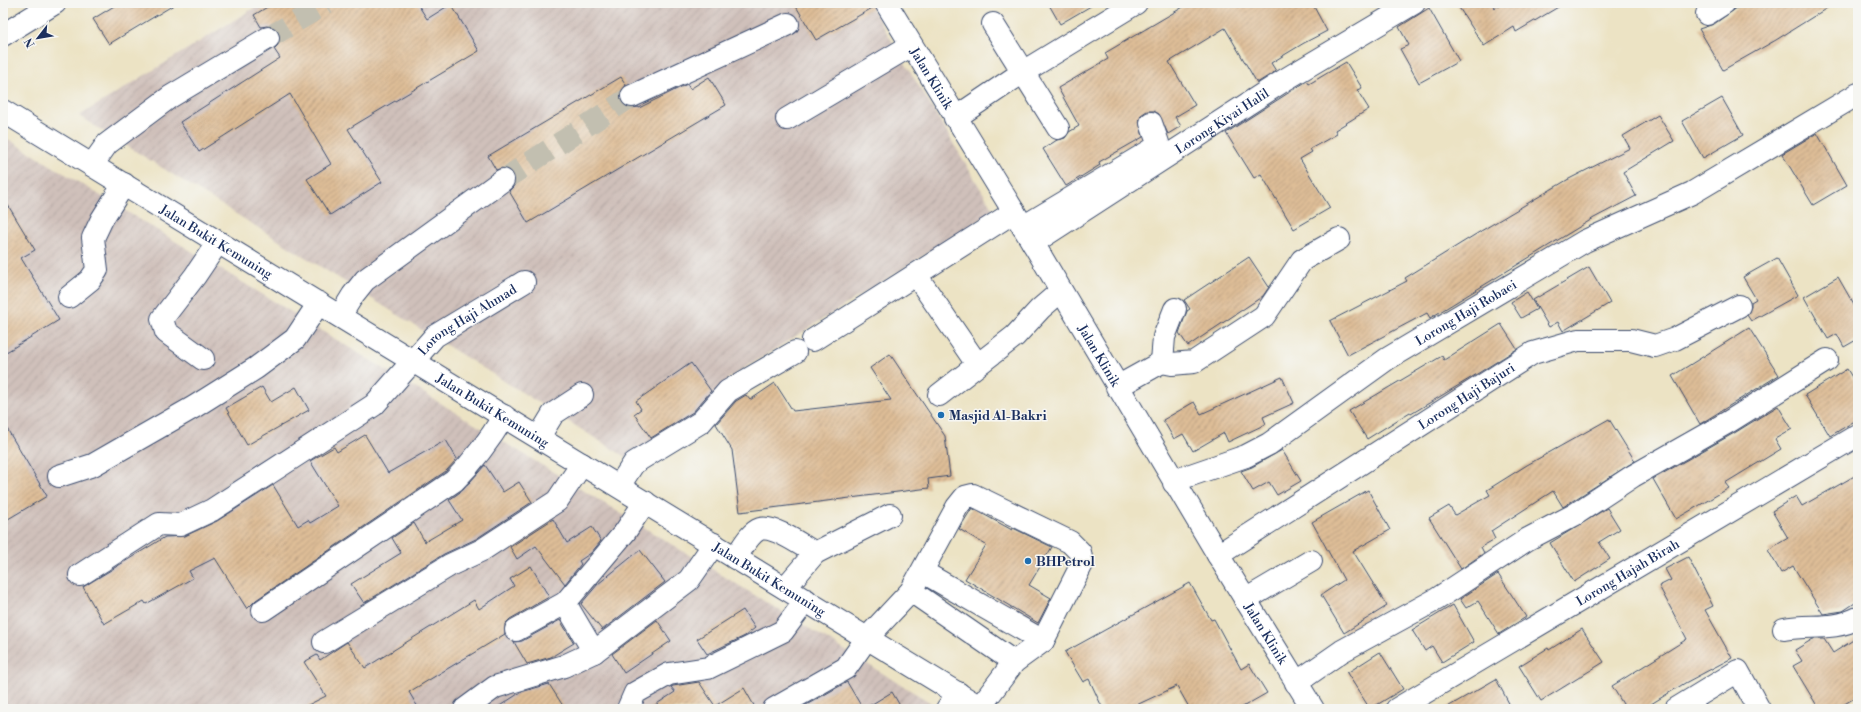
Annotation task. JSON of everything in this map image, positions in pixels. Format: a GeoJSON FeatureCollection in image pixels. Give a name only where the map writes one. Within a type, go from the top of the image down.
{"type":"FeatureCollection","features":[{"type":"Feature","properties":{"kind":"street"},"geometry":{"type":"LineString","coordinates":[[3,35],[55,3]]}},
{"type":"Feature","properties":{"kind":"street","name":"Jalan Klinik"},"geometry":{"type":"LineString","coordinates":[[886,3],[910,46],[1023,227],[1174,483],[1313,709]]}},
{"type":"Feature","properties":{"kind":"street"},"geometry":{"type":"LineString","coordinates":[[955,118],[1023,72],[1136,3]]}},
{"type":"Feature","properties":{"kind":"street","name":"Lorong Kiyai Halil"},"geometry":{"type":"LineString","coordinates":[[1023,227],[1286,79],[1414,3]]}},
{"type":"Feature","properties":{"kind":"street"},"geometry":{"type":"LineString","coordinates":[[632,96],[788,24]]}},
{"type":"Feature","properties":{"kind":"street"},"geometry":{"type":"LineString","coordinates":[[993,24],[1058,128]]}},
{"type":"Feature","properties":{"kind":"street"},"geometry":{"type":"LineString","coordinates":[[92,165],[107,144],[170,97],[268,38]]}},
{"type":"Feature","properties":{"kind":"street"},"geometry":{"type":"LineString","coordinates":[[787,119],[910,46]]}},
{"type":"Feature","properties":{"kind":"street","name":"Lorong Haji Robaei"},"geometry":{"type":"LineString","coordinates":[[1174,483],[1185,477],[1246,456],[1269,444],[1387,359],[1578,245],[1692,193],[1858,94]]}},
{"type":"Feature","properties":{"kind":"street","name":"Jalan Bukit Kemuning"},"geometry":{"type":"LineString","coordinates":[[3,111],[806,600],[867,638],[952,701],[982,708]]}},
{"type":"Feature","properties":{"kind":"street"},"geometry":{"type":"LineString","coordinates":[[813,340],[916,275],[1023,227],[1155,148],[1158,143],[1151,123]]}},
{"type":"Feature","properties":{"kind":"street"},"geometry":{"type":"LineString","coordinates":[[340,316],[365,280],[503,180]]}},
{"type":"Feature","properties":{"kind":"street"},"geometry":{"type":"LineString","coordinates":[[70,297],[90,280],[97,270],[94,238],[102,219],[124,184]]}},
{"type":"Feature","properties":{"kind":"street"},"geometry":{"type":"LineString","coordinates":[[1117,387],[1162,362],[1172,364],[1194,362],[1264,316],[1302,260],[1339,239]]}},
{"type":"Feature","properties":{"kind":"street"},"geometry":{"type":"LineString","coordinates":[[203,359],[166,332],[162,319],[195,276],[218,242]]}},
{"type":"Feature","properties":{"kind":"street"},"geometry":{"type":"LineString","coordinates":[[916,275],[977,364]]}},
{"type":"Feature","properties":{"kind":"street","name":"Lorong Haji Ahmad"},"geometry":{"type":"LineString","coordinates":[[80,575],[159,524],[180,525],[212,510],[374,405],[412,360],[435,336],[524,282]]}},
{"type":"Feature","properties":{"kind":"street"},"geometry":{"type":"LineString","coordinates":[[940,394],[977,364],[1016,336],[1040,309],[1061,291]]}},
{"type":"Feature","properties":{"kind":"street"},"geometry":{"type":"LineString","coordinates":[[59,476],[93,465],[194,407],[256,368],[295,339],[319,303]]}},
{"type":"Feature","properties":{"kind":"street","name":"Lorong Haji Bajuri"},"geometry":{"type":"LineString","coordinates":[[1218,555],[1534,353],[1578,340],[1631,340],[1655,346],[1675,339],[1738,306]]}},
{"type":"Feature","properties":{"kind":"street"},"geometry":{"type":"LineString","coordinates":[[1162,362],[1164,337],[1175,309]]}},
{"type":"Feature","properties":{"kind":"street"},"geometry":{"type":"LineString","coordinates":[[619,486],[634,462],[701,422],[728,391],[795,352]]}},
{"type":"Feature","properties":{"kind":"street"},"geometry":{"type":"LineString","coordinates":[[1296,683],[1342,652],[1437,599],[1528,539],[1574,515],[1633,476],[1730,421],[1827,360]]}},
{"type":"Feature","properties":{"kind":"street"},"geometry":{"type":"LineString","coordinates":[[539,437],[553,414],[582,395]]}},
{"type":"Feature","properties":{"kind":"street"},"geometry":{"type":"LineString","coordinates":[[263,610],[454,481],[471,465],[488,443],[504,416]]}},
{"type":"Feature","properties":{"kind":"street","name":"Lorong Hajah Birah"},"geometry":{"type":"LineString","coordinates":[[1397,709],[1858,435]]}},
{"type":"Feature","properties":{"kind":"street"},"geometry":{"type":"LineString","coordinates":[[324,642],[450,565],[482,550],[557,501],[582,464]]}},
{"type":"Feature","properties":{"kind":"street"},"geometry":{"type":"LineString","coordinates":[[774,709],[846,668],[867,638],[911,592],[957,507],[965,497],[973,495],[1070,542],[1080,552],[1082,564],[1043,641],[1014,662],[982,708]]}},
{"type":"Feature","properties":{"kind":"street"},"geometry":{"type":"LineString","coordinates":[[516,630],[565,602],[625,532],[645,502]]}},
{"type":"Feature","properties":{"kind":"street"},"geometry":{"type":"LineString","coordinates":[[786,588],[815,553],[890,515]]}},
{"type":"Feature","properties":{"kind":"street"},"geometry":{"type":"LineString","coordinates":[[735,558],[752,535],[760,529],[769,530],[791,539],[815,553]]}},
{"type":"Feature","properties":{"kind":"street"},"geometry":{"type":"LineString","coordinates":[[465,709],[495,687],[564,666],[594,652],[690,580],[714,544]]}},
{"type":"Feature","properties":{"kind":"street"},"geometry":{"type":"LineString","coordinates":[[1245,600],[1311,561]]}},
{"type":"Feature","properties":{"kind":"street"},"geometry":{"type":"LineString","coordinates":[[923,572],[1043,641]]}},
{"type":"Feature","properties":{"kind":"street"},"geometry":{"type":"LineString","coordinates":[[911,592],[1014,662]]}},
{"type":"Feature","properties":{"kind":"street"},"geometry":{"type":"LineString","coordinates":[[628,709],[635,693],[669,674],[708,668],[783,631],[806,600]]}},
{"type":"Feature","properties":{"kind":"street"},"geometry":{"type":"LineString","coordinates":[[565,602],[594,652]]}},
{"type":"Feature","properties":{"kind":"street"},"geometry":{"type":"LineString","coordinates":[[1784,629],[1797,627],[1825,628],[1848,623],[1858,618]]}},
{"type":"Feature","properties":{"kind":"street"},"geometry":{"type":"LineString","coordinates":[[1676,709],[1738,670],[1759,709]]}},
{"type":"Feature","properties":{"kind":"shaded area"},"geometry":{"type":"Polygon","coordinates":[[[262,3],[869,3],[994,211],[729,378],[698,419],[627,458],[79,116],[262,3]]]}},
{"type":"Feature","properties":{"kind":"shaded area"},"geometry":{"type":"Polygon","coordinates":[[[3,136],[941,709],[3,709],[3,136]]]}},
{"type":"Feature","properties":{"kind":"building"},"geometry":{"type":"Polygon","coordinates":[[[119,3],[177,3],[109,44],[93,19],[119,3]]]}},
{"type":"Feature","properties":{"kind":"building"},"geometry":{"type":"Polygon","coordinates":[[[274,3],[417,3],[427,19],[451,4],[479,51],[348,129],[382,182],[330,215],[307,179],[331,164],[290,94],[199,152],[180,122],[280,58],[274,49],[279,44],[279,32],[274,27],[261,27],[254,15],[274,3]]]}},
{"type":"Feature","properties":{"kind":"building"},"geometry":{"type":"Polygon","coordinates":[[[794,3],[874,3],[874,7],[816,40],[794,3]]]}},
{"type":"Feature","properties":{"kind":"building"},"geometry":{"type":"Polygon","coordinates":[[[1048,3],[1096,3],[1060,24],[1048,3]]]}},
{"type":"Feature","properties":{"kind":"building"},"geometry":{"type":"Polygon","coordinates":[[[1190,3],[1312,3],[1327,31],[1271,63],[1276,71],[1257,83],[1225,28],[1169,62],[1195,105],[1175,117],[1181,126],[1168,134],[1159,114],[1154,111],[1147,111],[1141,115],[1139,121],[1143,137],[1099,162],[1100,165],[1066,186],[1043,149],[1057,140],[1065,138],[1069,132],[1079,126],[1058,88],[1108,59],[1105,53],[1190,3]]]}},
{"type":"Feature","properties":{"kind":"building"},"geometry":{"type":"Polygon","coordinates":[[[1456,3],[1491,3],[1495,8],[1504,3],[1565,3],[1516,32],[1514,27],[1484,46],[1456,3]]]}},
{"type":"Feature","properties":{"kind":"building"},"geometry":{"type":"Polygon","coordinates":[[[1744,3],[1835,3],[1776,40],[1723,70],[1699,29],[1714,24],[1744,3]]]}},
{"type":"Feature","properties":{"kind":"building"},"geometry":{"type":"Polygon","coordinates":[[[1429,8],[1459,61],[1419,83],[1400,49],[1409,45],[1399,27],[1429,8]]]}},
{"type":"Feature","properties":{"kind":"building"},"geometry":{"type":"Polygon","coordinates":[[[1346,62],[1362,88],[1357,90],[1369,109],[1335,130],[1337,134],[1310,149],[1312,152],[1300,159],[1330,208],[1294,229],[1261,174],[1254,178],[1226,133],[1307,81],[1309,84],[1346,62]]]}},
{"type":"Feature","properties":{"kind":"building"},"geometry":{"type":"Polygon","coordinates":[[[621,77],[626,85],[620,94],[621,101],[624,106],[630,108],[639,108],[687,84],[690,89],[709,77],[726,105],[528,223],[509,191],[515,185],[513,173],[508,168],[496,170],[488,156],[621,77]]]}},
{"type":"Feature","properties":{"kind":"building"},"geometry":{"type":"Polygon","coordinates":[[[1722,98],[1743,135],[1703,158],[1682,121],[1722,98]]]}},
{"type":"Feature","properties":{"kind":"building"},"geometry":{"type":"Polygon","coordinates":[[[1658,115],[1674,141],[1623,172],[1636,196],[1594,218],[1430,318],[1427,313],[1348,355],[1330,321],[1407,281],[1405,278],[1481,231],[1567,180],[1630,148],[1623,136],[1658,115]]]}},
{"type":"Feature","properties":{"kind":"building"},"geometry":{"type":"Polygon","coordinates":[[[1817,133],[1847,185],[1813,205],[1782,154],[1817,133]]]}},
{"type":"Feature","properties":{"kind":"building"},"geometry":{"type":"Polygon","coordinates":[[[3,197],[35,250],[21,258],[59,320],[3,354],[3,197]]]}},
{"type":"Feature","properties":{"kind":"building"},"geometry":{"type":"Polygon","coordinates":[[[1249,257],[1269,287],[1263,296],[1188,346],[1179,333],[1187,311],[1190,309],[1184,300],[1249,257]]]}},
{"type":"Feature","properties":{"kind":"building"},"geometry":{"type":"Polygon","coordinates":[[[1777,258],[1798,295],[1751,321],[1747,315],[1751,307],[1751,302],[1756,299],[1743,277],[1777,258]]]}},
{"type":"Feature","properties":{"kind":"building"},"geometry":{"type":"Polygon","coordinates":[[[1589,267],[1610,303],[1563,331],[1558,322],[1549,327],[1533,300],[1589,267]]]}},
{"type":"Feature","properties":{"kind":"building"},"geometry":{"type":"Polygon","coordinates":[[[1838,277],[1858,312],[1858,339],[1844,347],[1837,334],[1828,339],[1804,297],[1838,277]]]}},
{"type":"Feature","properties":{"kind":"building"},"geometry":{"type":"Polygon","coordinates":[[[1527,292],[1537,309],[1521,318],[1511,302],[1527,292]]]}},
{"type":"Feature","properties":{"kind":"building"},"geometry":{"type":"Polygon","coordinates":[[[1501,324],[1517,349],[1411,414],[1410,412],[1367,439],[1349,411],[1442,356],[1444,360],[1501,324]]]}},
{"type":"Feature","properties":{"kind":"building"},"geometry":{"type":"Polygon","coordinates":[[[1749,328],[1779,375],[1700,424],[1672,376],[1749,328]]]}},
{"type":"Feature","properties":{"kind":"building"},"geometry":{"type":"Polygon","coordinates":[[[890,354],[945,436],[950,476],[928,479],[929,488],[740,512],[732,450],[716,424],[736,401],[746,395],[750,400],[775,383],[793,411],[891,400],[870,368],[890,354]]]}},
{"type":"Feature","properties":{"kind":"building"},"geometry":{"type":"Polygon","coordinates":[[[691,363],[711,391],[693,412],[651,438],[634,414],[641,409],[636,401],[691,363]]]}},
{"type":"Feature","properties":{"kind":"building"},"geometry":{"type":"Polygon","coordinates":[[[1847,369],[1858,387],[1858,419],[1830,436],[1805,395],[1847,369]]]}},
{"type":"Feature","properties":{"kind":"building"},"geometry":{"type":"Polygon","coordinates":[[[1282,377],[1294,403],[1263,417],[1266,424],[1228,442],[1224,433],[1193,451],[1183,434],[1174,439],[1163,420],[1194,402],[1201,414],[1282,377]]]}},
{"type":"Feature","properties":{"kind":"building"},"geometry":{"type":"Polygon","coordinates":[[[262,387],[271,402],[296,387],[309,410],[247,445],[226,408],[262,387]]]}},
{"type":"Feature","properties":{"kind":"building"},"geometry":{"type":"Polygon","coordinates":[[[1778,406],[1792,429],[1775,439],[1781,449],[1725,483],[1729,488],[1676,519],[1653,479],[1736,432],[1778,406]]]}},
{"type":"Feature","properties":{"kind":"building"},"geometry":{"type":"Polygon","coordinates":[[[1609,419],[1635,461],[1563,507],[1553,491],[1491,531],[1495,539],[1481,547],[1484,553],[1461,569],[1429,518],[1449,506],[1455,515],[1490,495],[1487,490],[1527,465],[1609,419]]]}},
{"type":"Feature","properties":{"kind":"building"},"geometry":{"type":"Polygon","coordinates":[[[3,422],[47,496],[3,522],[3,422]]]}},
{"type":"Feature","properties":{"kind":"building"},"geometry":{"type":"Polygon","coordinates":[[[365,435],[388,473],[446,440],[457,459],[446,471],[256,600],[247,609],[215,558],[189,571],[193,578],[146,604],[144,601],[104,624],[83,587],[165,537],[185,536],[217,521],[273,485],[298,526],[308,520],[310,523],[338,506],[310,461],[334,447],[337,452],[365,435]]]}},
{"type":"Feature","properties":{"kind":"building"},"geometry":{"type":"Polygon","coordinates":[[[1282,450],[1301,481],[1277,495],[1269,482],[1253,491],[1241,471],[1252,467],[1282,450]]]}},
{"type":"Feature","properties":{"kind":"building"},"geometry":{"type":"Polygon","coordinates":[[[485,465],[503,492],[519,482],[532,502],[476,539],[444,554],[364,603],[351,584],[401,553],[392,538],[414,523],[425,542],[462,520],[449,500],[463,490],[485,465]]]}},
{"type":"Feature","properties":{"kind":"building"},"geometry":{"type":"Polygon","coordinates":[[[1858,474],[1858,601],[1843,611],[1823,614],[1793,566],[1781,573],[1768,550],[1788,538],[1772,511],[1796,496],[1802,506],[1858,474]]]}},
{"type":"Feature","properties":{"kind":"building"},"geometry":{"type":"Polygon","coordinates":[[[1368,490],[1390,530],[1353,551],[1387,606],[1344,633],[1321,595],[1344,580],[1312,522],[1368,490]]]}},
{"type":"Feature","properties":{"kind":"building"},"geometry":{"type":"Polygon","coordinates":[[[972,508],[1012,530],[1013,528],[1052,547],[1029,585],[1051,598],[1038,623],[965,579],[986,545],[959,529],[972,508]]]}},
{"type":"Feature","properties":{"kind":"building"},"geometry":{"type":"Polygon","coordinates":[[[1607,508],[1620,529],[1599,542],[1610,559],[1574,582],[1550,543],[1607,508]]]}},
{"type":"Feature","properties":{"kind":"building"},"geometry":{"type":"Polygon","coordinates":[[[553,519],[567,543],[592,527],[601,541],[591,553],[579,561],[581,564],[565,584],[536,546],[517,559],[510,547],[553,519]]]}},
{"type":"Feature","properties":{"kind":"building"},"geometry":{"type":"Polygon","coordinates":[[[640,550],[665,582],[602,630],[581,604],[598,584],[640,550]]]}},
{"type":"Feature","properties":{"kind":"building"},"geometry":{"type":"Polygon","coordinates":[[[1688,557],[1713,606],[1705,610],[1732,658],[1685,683],[1643,709],[1626,709],[1612,686],[1687,639],[1659,586],[1671,580],[1665,569],[1688,557]]]}},
{"type":"Feature","properties":{"kind":"building"},"geometry":{"type":"Polygon","coordinates":[[[531,566],[549,597],[510,619],[505,624],[505,634],[409,692],[419,709],[300,709],[326,696],[304,662],[317,655],[320,660],[347,642],[365,668],[474,600],[479,609],[514,586],[510,579],[531,566]]]}},
{"type":"Feature","properties":{"kind":"building"},"geometry":{"type":"Polygon","coordinates":[[[1498,574],[1526,617],[1499,634],[1478,601],[1466,608],[1460,599],[1498,574]]]}},
{"type":"Feature","properties":{"kind":"building"},"geometry":{"type":"Polygon","coordinates":[[[1190,583],[1211,620],[1214,619],[1241,669],[1249,664],[1267,693],[1239,709],[1190,709],[1177,686],[1128,709],[1103,709],[1089,679],[1083,682],[1065,652],[1190,583]]]}},
{"type":"Feature","properties":{"kind":"building"},"geometry":{"type":"Polygon","coordinates":[[[1453,605],[1474,642],[1442,662],[1432,646],[1425,651],[1412,630],[1453,605]]]}},
{"type":"Feature","properties":{"kind":"building"},"geometry":{"type":"Polygon","coordinates":[[[743,610],[755,628],[745,636],[707,654],[697,639],[743,610]]]}},
{"type":"Feature","properties":{"kind":"building"},"geometry":{"type":"Polygon","coordinates":[[[560,620],[574,643],[551,657],[527,664],[514,642],[522,641],[560,620]]]}},
{"type":"Feature","properties":{"kind":"building"},"geometry":{"type":"Polygon","coordinates":[[[657,620],[671,641],[624,673],[612,654],[657,620]]]}},
{"type":"Feature","properties":{"kind":"building"},"geometry":{"type":"Polygon","coordinates":[[[1582,629],[1604,662],[1541,701],[1519,666],[1548,648],[1549,650],[1582,629]]]}},
{"type":"Feature","properties":{"kind":"building"},"geometry":{"type":"Polygon","coordinates":[[[1858,637],[1858,696],[1836,709],[1819,709],[1793,666],[1802,661],[1795,650],[1813,639],[1824,639],[1833,653],[1858,637]]]}},
{"type":"Feature","properties":{"kind":"building"},"geometry":{"type":"Polygon","coordinates":[[[1380,652],[1403,689],[1370,709],[1347,673],[1380,652]]]}},
{"type":"Feature","properties":{"kind":"building"},"geometry":{"type":"Polygon","coordinates":[[[1496,679],[1512,709],[1444,709],[1496,679]]]}},
{"type":"Feature","properties":{"kind":"building"},"geometry":{"type":"Polygon","coordinates":[[[699,682],[715,706],[744,688],[756,709],[649,709],[675,692],[671,687],[699,682]]]}},
{"type":"Feature","properties":{"kind":"building"},"geometry":{"type":"Polygon","coordinates":[[[847,682],[863,709],[799,709],[847,682]]]}},
{"type":"Feature","properties":{"kind":"building"},"geometry":{"type":"Polygon","coordinates":[[[549,684],[565,709],[495,709],[521,692],[549,684]]]}},
{"type":"Feature","properties":{"kind":"building"},"geometry":{"type":"Polygon","coordinates":[[[892,692],[902,709],[864,709],[892,692]]]}},
{"type":"Feature","properties":{"kind":"tunnel"},"geometry":{"type":"LineString","coordinates":[[268,38],[327,3]]}},
{"type":"Feature","properties":{"kind":"tunnel"},"geometry":{"type":"LineString","coordinates":[[503,180],[632,96]]}},
{"type":"Feature","properties":{"kind":"place","name":"Masjid Al-Bakri"},"geometry":{"type":"Point","coordinates":[941,415]}},
{"type":"Feature","properties":{"kind":"place","name":"BHPetrol"},"geometry":{"type":"Point","coordinates":[1028,561]}}]}
